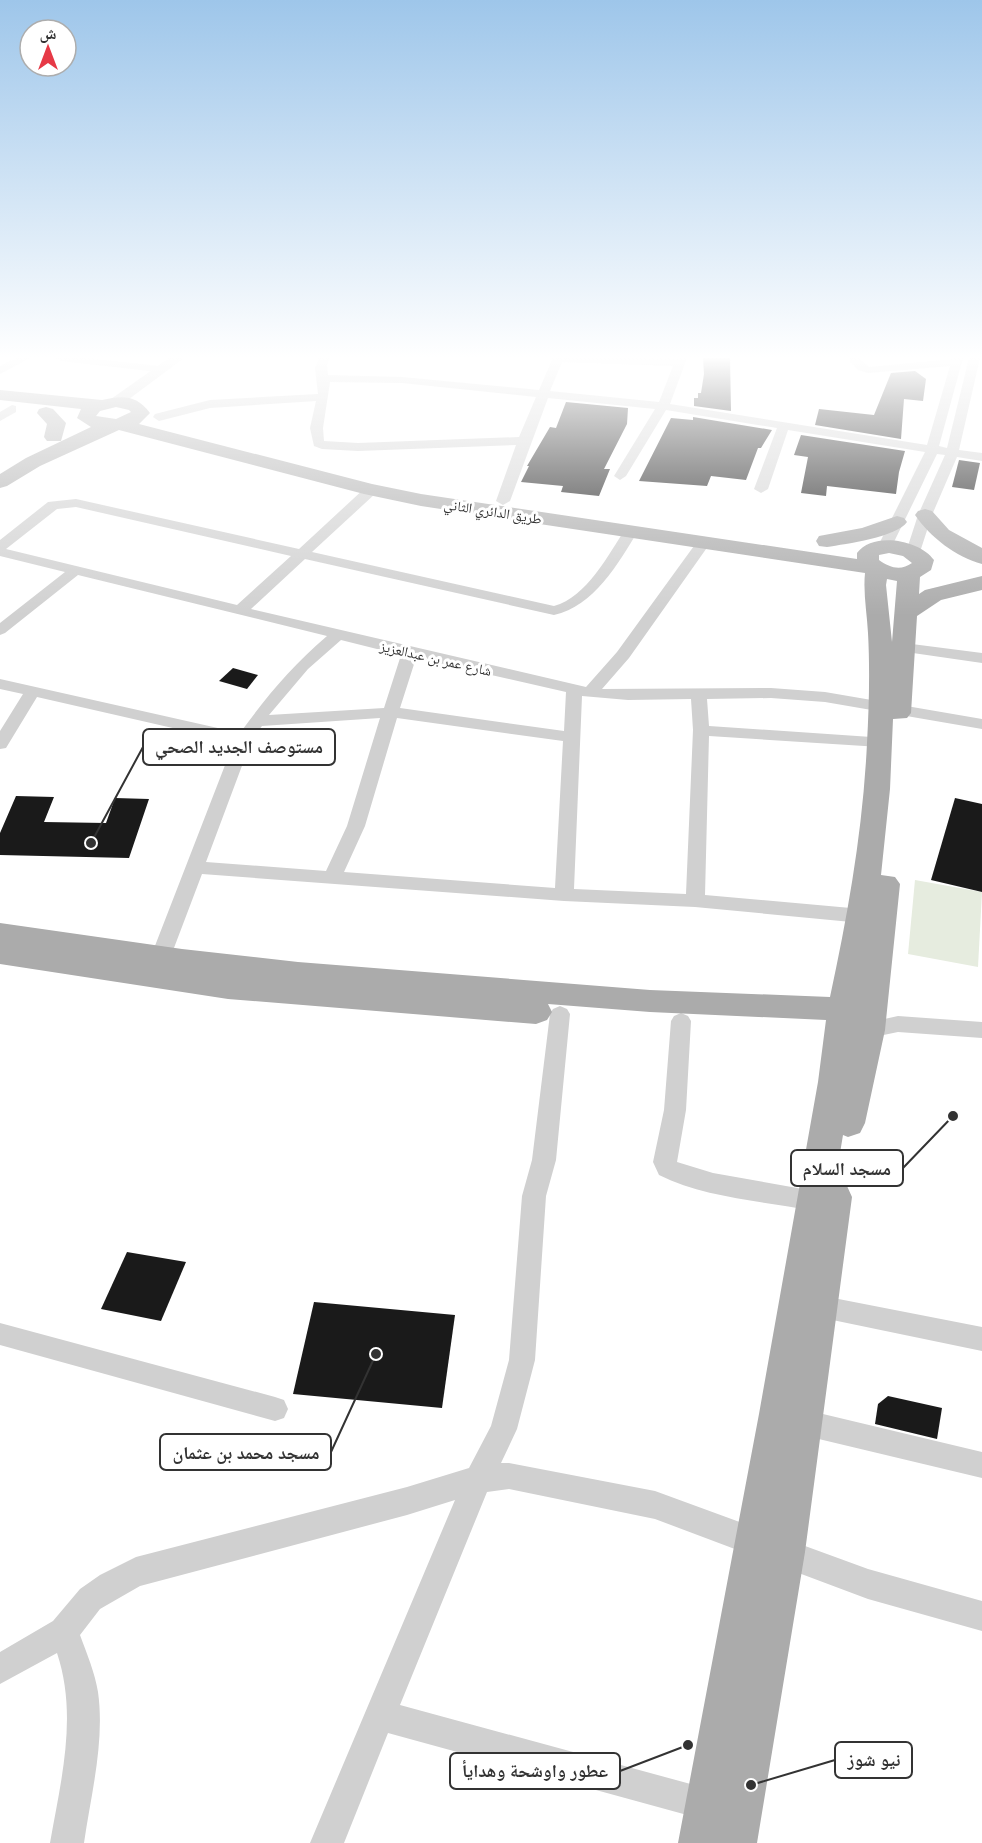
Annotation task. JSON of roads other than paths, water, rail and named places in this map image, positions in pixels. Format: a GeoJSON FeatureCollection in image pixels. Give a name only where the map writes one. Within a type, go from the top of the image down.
{"type":"FeatureCollection","features":[{"type":"Feature","properties":{"kind":"main road"},"geometry":{"type":"LineString","coordinates":[[0,471],[43,444]]}},
{"type":"Feature","properties":{"kind":"main road"},"geometry":{"type":"LineString","coordinates":[[0,482],[33,462],[74,444]]}},
{"type":"Feature","properties":{"kind":"main road","name":"طريق الدائري الثاني"},"geometry":{"type":"LineString","coordinates":[[231,444],[371,490],[458,500],[631,531],[790,555],[896,560]]}},
{"type":"Feature","properties":{"kind":"main road","name":"طريق الدائري الثاني"},"geometry":{"type":"LineString","coordinates":[[246,444],[458,500],[503,501],[661,523],[827,541],[896,560]]}},
{"type":"Feature","properties":{"kind":"main road"},"geometry":{"type":"LineString","coordinates":[[925,515],[947,537],[982,558]]}},
{"type":"Feature","properties":{"kind":"main road"},"geometry":{"type":"LineString","coordinates":[[827,541],[867,533],[897,522]]}},
{"type":"Feature","properties":{"kind":"main road"},"geometry":{"type":"LineString","coordinates":[[790,555],[835,573],[868,598],[896,624]]}},
{"type":"Feature","properties":{"kind":"main road"},"geometry":{"type":"LineString","coordinates":[[896,560],[982,563]]}},
{"type":"Feature","properties":{"kind":"main road"},"geometry":{"type":"LineString","coordinates":[[896,560],[982,582]]}},
{"type":"Feature","properties":{"kind":"main road"},"geometry":{"type":"LineString","coordinates":[[703,1843],[709,1805],[802,1422],[838,1168],[882,920],[890,707],[896,624],[896,560]]}},
{"type":"Feature","properties":{"kind":"main road"},"geometry":{"type":"LineString","coordinates":[[896,624],[933,595],[982,582]]}},
{"type":"Feature","properties":{"kind":"main road"},"geometry":{"type":"LineString","coordinates":[[732,1843],[814,1201],[835,1082],[864,1021],[862,916],[877,789],[880,742],[890,707]]}},
{"type":"Feature","properties":{"kind":"main road"},"geometry":{"type":"LineString","coordinates":[[0,933],[300,995],[681,1021],[864,1021]]}},
{"type":"Feature","properties":{"kind":"main road"},"geometry":{"type":"LineString","coordinates":[[0,954],[157,967],[298,973],[650,1001],[864,1021]]}},
{"type":"Feature","properties":{"kind":"street"},"geometry":{"type":"LineString","coordinates":[[320,444],[358,447],[441,444]]}},
{"type":"Feature","properties":{"kind":"street"},"geometry":{"type":"LineString","coordinates":[[503,501],[523,444]]}},
{"type":"Feature","properties":{"kind":"street"},"geometry":{"type":"LineString","coordinates":[[620,476],[640,444]]}},
{"type":"Feature","properties":{"kind":"street"},"geometry":{"type":"LineString","coordinates":[[761,489],[777,444]]}},
{"type":"Feature","properties":{"kind":"street"},"geometry":{"type":"LineString","coordinates":[[897,444],[982,457]]}},
{"type":"Feature","properties":{"kind":"street"},"geometry":{"type":"LineString","coordinates":[[896,560],[897,522],[934,444]]}},
{"type":"Feature","properties":{"kind":"street"},"geometry":{"type":"LineString","coordinates":[[896,560],[925,515],[954,444]]}},
{"type":"Feature","properties":{"kind":"street"},"geometry":{"type":"LineString","coordinates":[[240,611],[371,490]]}},
{"type":"Feature","properties":{"kind":"street"},"geometry":{"type":"LineString","coordinates":[[0,547],[53,505],[67,503],[86,505],[547,611],[559,611],[567,609],[583,595],[631,531]]}},
{"type":"Feature","properties":{"kind":"street"},"geometry":{"type":"LineString","coordinates":[[564,895],[571,737],[582,691],[623,655],[704,542]]}},
{"type":"Feature","properties":{"kind":"street","name":"شارع عمر بن عبدالعزيز"},"geometry":{"type":"LineString","coordinates":[[0,552],[338,635],[582,691],[771,693],[844,699],[982,724]]}},
{"type":"Feature","properties":{"kind":"street"},"geometry":{"type":"LineString","coordinates":[[0,630],[75,571]]}},
{"type":"Feature","properties":{"kind":"street"},"geometry":{"type":"LineString","coordinates":[[896,624],[982,658]]}},
{"type":"Feature","properties":{"kind":"street"},"geometry":{"type":"LineString","coordinates":[[157,967],[244,739],[256,721],[302,666],[338,635]]}},
{"type":"Feature","properties":{"kind":"street"},"geometry":{"type":"LineString","coordinates":[[332,877],[356,826],[410,652]]}},
{"type":"Feature","properties":{"kind":"street"},"geometry":{"type":"LineString","coordinates":[[0,684],[244,739]]}},
{"type":"Feature","properties":{"kind":"street"},"geometry":{"type":"LineString","coordinates":[[0,744],[33,691]]}},
{"type":"Feature","properties":{"kind":"street"},"geometry":{"type":"LineString","coordinates":[[695,901],[701,730],[699,694]]}},
{"type":"Feature","properties":{"kind":"street"},"geometry":{"type":"LineString","coordinates":[[256,721],[392,712],[571,737]]}},
{"type":"Feature","properties":{"kind":"street"},"geometry":{"type":"LineString","coordinates":[[701,730],[880,742]]}},
{"type":"Feature","properties":{"kind":"street"},"geometry":{"type":"LineString","coordinates":[[195,867],[564,895],[695,901],[862,916]]}},
{"type":"Feature","properties":{"kind":"street"},"geometry":{"type":"LineString","coordinates":[[327,1843],[478,1479],[504,1429],[522,1360],[534,1196],[537,1178],[544,1160],[560,1014]]}},
{"type":"Feature","properties":{"kind":"street"},"geometry":{"type":"LineString","coordinates":[[681,1021],[675,1110],[665,1162],[668,1168],[675,1173],[704,1180],[814,1201]]}},
{"type":"Feature","properties":{"kind":"street"},"geometry":{"type":"LineString","coordinates":[[864,1021],[982,1030]]}},
{"type":"Feature","properties":{"kind":"street"},"geometry":{"type":"LineString","coordinates":[[818,1306],[982,1339]]}},
{"type":"Feature","properties":{"kind":"street"},"geometry":{"type":"LineString","coordinates":[[0,1334],[275,1408]]}},
{"type":"Feature","properties":{"kind":"street"},"geometry":{"type":"LineString","coordinates":[[802,1422],[982,1465]]}},
{"type":"Feature","properties":{"kind":"street"},"geometry":{"type":"LineString","coordinates":[[0,1669],[64,1632],[90,1599],[110,1585],[136,1572],[407,1501],[478,1479],[509,1476],[655,1505],[868,1584],[982,1616]]}},
{"type":"Feature","properties":{"kind":"street"},"geometry":{"type":"LineString","coordinates":[[64,1632],[75,1661],[83,1699],[80,1747],[68,1843]]}},
{"type":"Feature","properties":{"kind":"street"},"geometry":{"type":"LineString","coordinates":[[380,1715],[476,1744],[595,1772],[709,1805]]}},
{"type":"Feature","properties":{"kind":"place","name":"مستوصف الجديد الصحي"},"geometry":{"type":"Point","coordinates":[91,843]}},
{"type":"Feature","properties":{"kind":"place","name":"مسجد السلام"},"geometry":{"type":"Point","coordinates":[953,1116]}},
{"type":"Feature","properties":{"kind":"place","name":"مسجد محمد بن عثمان"},"geometry":{"type":"Point","coordinates":[376,1354]}},
{"type":"Feature","properties":{"kind":"place","name":"عطور واوشحة وهدايأ"},"geometry":{"type":"Point","coordinates":[688,1745]}},
{"type":"Feature","properties":{"kind":"place","name":"نيو شوز"},"geometry":{"type":"Point","coordinates":[751,1785]}}]}
